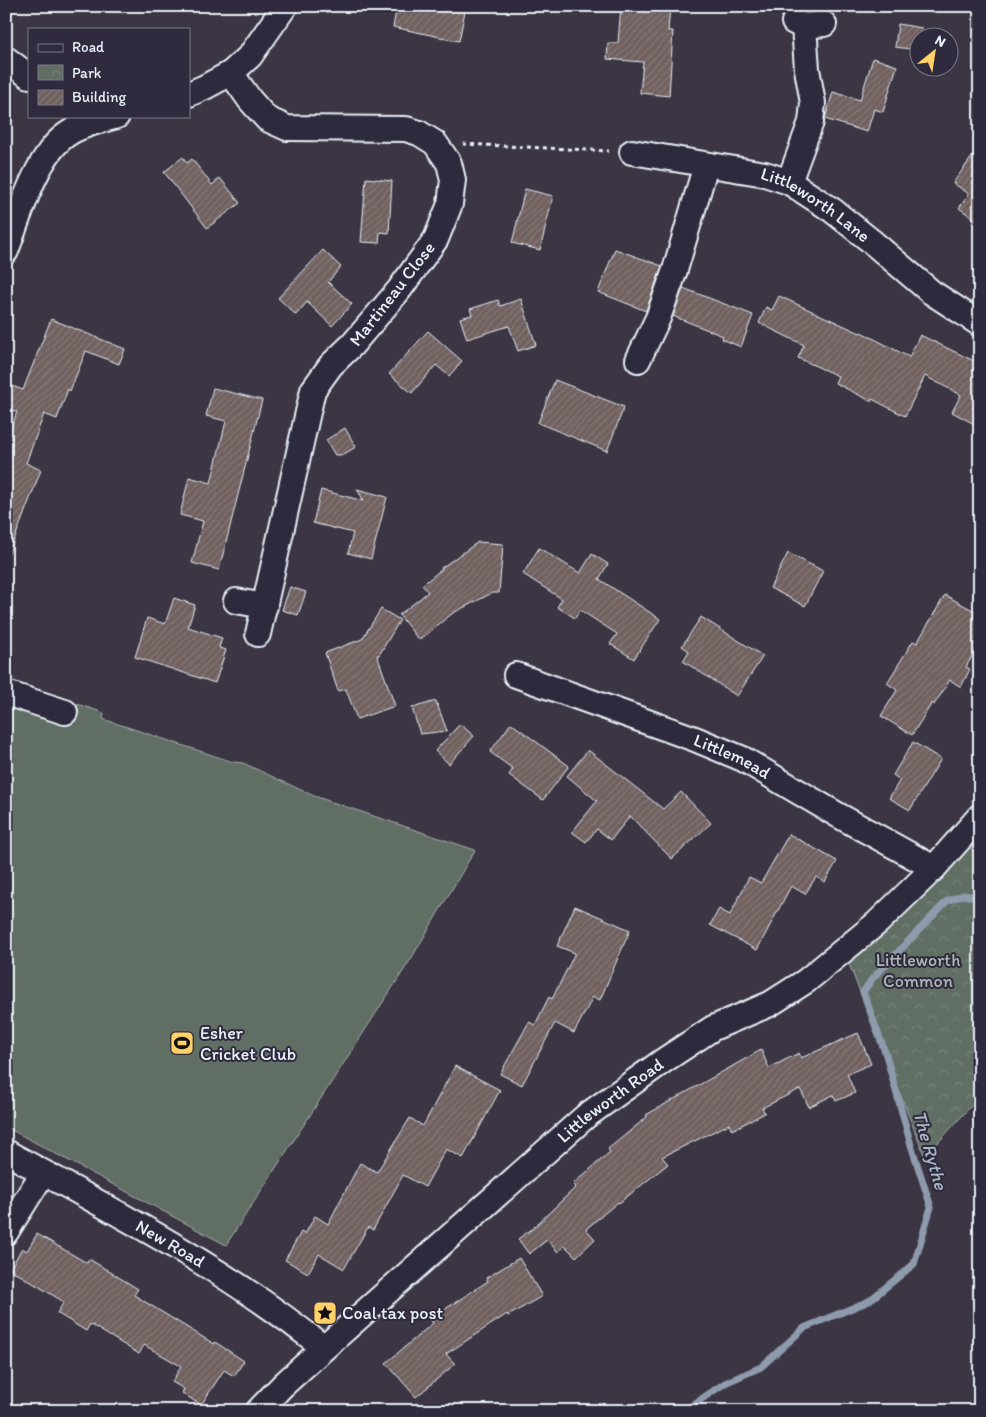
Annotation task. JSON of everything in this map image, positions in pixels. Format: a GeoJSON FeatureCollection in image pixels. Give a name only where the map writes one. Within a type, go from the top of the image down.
{"type":"FeatureCollection","features":[{"type":"Feature","properties":{"kind":"street"},"geometry":{"type":"LineString","coordinates":[[190,94],[231,72],[250,56],[285,6]]}},
{"type":"Feature","properties":{"kind":"street"},"geometry":{"type":"LineString","coordinates":[[789,182],[811,122],[813,103],[807,68],[807,24]]}},
{"type":"Feature","properties":{"kind":"street"},"geometry":{"type":"LineString","coordinates":[[6,59],[28,75]]}},
{"type":"Feature","properties":{"kind":"street","name":"Martineau Close"},"geometry":{"type":"LineString","coordinates":[[231,72],[250,100],[267,119],[287,128],[406,129],[419,133],[435,143],[449,163],[453,180],[450,204],[436,239],[399,290],[352,345],[331,365],[313,390],[258,634]]}},
{"type":"Feature","properties":{"kind":"street"},"geometry":{"type":"LineString","coordinates":[[6,251],[32,183],[51,149],[80,121],[102,118]]}},
{"type":"Feature","properties":{"kind":"street","name":"Littleworth Lane"},"geometry":{"type":"LineString","coordinates":[[632,152],[765,174],[789,182],[832,210],[931,292],[977,315]]}},
{"type":"Feature","properties":{"kind":"street"},"geometry":{"type":"LineString","coordinates":[[638,360],[658,318],[676,270],[706,165]]}},
{"type":"Feature","properties":{"kind":"street"},"geometry":{"type":"LineString","coordinates":[[236,601],[265,606]]}},
{"type":"Feature","properties":{"kind":"street","name":"Littlemead"},"geometry":{"type":"LineString","coordinates":[[516,676],[695,739],[743,759],[836,814],[934,868]]}},
{"type":"Feature","properties":{"kind":"street"},"geometry":{"type":"LineString","coordinates":[[6,693],[65,712]]}},
{"type":"Feature","properties":{"kind":"street","name":"Littleworth Road"},"geometry":{"type":"LineString","coordinates":[[258,1411],[283,1385],[324,1348],[586,1116],[713,1028],[770,1004],[806,981],[877,923],[934,868],[980,816]]}},
{"type":"Feature","properties":{"kind":"street","name":"New Road"},"geometry":{"type":"LineString","coordinates":[[6,1152],[123,1216],[229,1279],[324,1348]]}},
{"type":"Feature","properties":{"kind":"street"},"geometry":{"type":"LineString","coordinates":[[6,1232],[43,1173]]}},
{"type":"Feature","properties":{"kind":"path"},"geometry":{"type":"LineString","coordinates":[[435,143],[632,152]]}},
{"type":"Feature","properties":{"kind":"green space","name":"Esher Cricket Club"},"geometry":{"type":"Polygon","coordinates":[[[6,680],[104,713],[103,719],[233,762],[243,763],[314,796],[475,850],[411,959],[226,1245],[6,1127],[6,680]]]}},
{"type":"Feature","properties":{"kind":"green space","name":"Littleworth Common"},"geometry":{"type":"Polygon","coordinates":[[[980,816],[980,1096],[925,1157],[845,954],[980,816]]]}},
{"type":"Feature","properties":{"kind":"building"},"geometry":{"type":"Polygon","coordinates":[[[397,6],[466,6],[459,41],[393,27],[397,6]]]}},
{"type":"Feature","properties":{"kind":"building"},"geometry":{"type":"Polygon","coordinates":[[[621,6],[670,6],[668,31],[673,31],[669,96],[640,93],[643,62],[607,59],[608,43],[618,43],[621,6]]]}},
{"type":"Feature","properties":{"kind":"building"},"geometry":{"type":"Polygon","coordinates":[[[898,24],[922,28],[908,28],[908,49],[895,47],[898,24]]]}},
{"type":"Feature","properties":{"kind":"building"},"geometry":{"type":"Polygon","coordinates":[[[873,58],[897,66],[883,112],[874,109],[867,132],[825,119],[833,92],[860,100],[873,58]]]}},
{"type":"Feature","properties":{"kind":"building"},"geometry":{"type":"Polygon","coordinates":[[[980,146],[980,223],[959,208],[969,194],[953,183],[980,146]]]}},
{"type":"Feature","properties":{"kind":"building"},"geometry":{"type":"Polygon","coordinates":[[[183,157],[187,163],[192,159],[212,185],[220,178],[240,203],[207,228],[164,172],[183,157]]]}},
{"type":"Feature","properties":{"kind":"building"},"geometry":{"type":"Polygon","coordinates":[[[366,178],[392,181],[389,233],[380,232],[379,243],[361,242],[366,178]]]}},
{"type":"Feature","properties":{"kind":"building"},"geometry":{"type":"Polygon","coordinates":[[[525,189],[553,196],[540,250],[512,243],[525,189]]]}},
{"type":"Feature","properties":{"kind":"building"},"geometry":{"type":"Polygon","coordinates":[[[615,249],[662,266],[646,311],[598,292],[615,249]]]}},
{"type":"Feature","properties":{"kind":"building"},"geometry":{"type":"Polygon","coordinates":[[[323,250],[341,267],[328,282],[352,304],[332,326],[307,302],[296,315],[278,298],[323,250]]]}},
{"type":"Feature","properties":{"kind":"building"},"geometry":{"type":"Polygon","coordinates":[[[683,288],[753,315],[741,347],[722,339],[723,336],[673,316],[683,288]]]}},
{"type":"Feature","properties":{"kind":"building"},"geometry":{"type":"Polygon","coordinates":[[[779,296],[861,332],[909,357],[920,335],[978,363],[980,359],[980,427],[952,412],[961,395],[925,376],[905,416],[835,383],[838,376],[798,358],[804,345],[759,323],[766,307],[772,310],[779,296]]]}},
{"type":"Feature","properties":{"kind":"building"},"geometry":{"type":"Polygon","coordinates":[[[521,299],[536,345],[518,351],[509,326],[467,339],[460,318],[472,315],[470,309],[498,300],[500,306],[521,299]]]}},
{"type":"Feature","properties":{"kind":"building"},"geometry":{"type":"Polygon","coordinates":[[[51,319],[125,349],[119,364],[86,351],[70,391],[68,389],[57,419],[44,414],[26,463],[41,470],[8,556],[6,556],[6,443],[17,412],[6,408],[6,401],[12,386],[23,390],[51,319]]]}},
{"type":"Feature","properties":{"kind":"building"},"geometry":{"type":"Polygon","coordinates":[[[428,331],[462,361],[449,376],[436,365],[412,393],[389,374],[428,331]]]}},
{"type":"Feature","properties":{"kind":"building"},"geometry":{"type":"Polygon","coordinates":[[[555,380],[624,407],[607,451],[538,423],[555,380]]]}},
{"type":"Feature","properties":{"kind":"building"},"geometry":{"type":"Polygon","coordinates":[[[213,388],[262,400],[219,570],[192,563],[203,521],[180,515],[189,477],[211,483],[226,421],[206,416],[213,388]]]}},
{"type":"Feature","properties":{"kind":"building"},"geometry":{"type":"Polygon","coordinates":[[[345,428],[356,447],[342,455],[335,455],[326,440],[345,428]]]}},
{"type":"Feature","properties":{"kind":"building"},"geometry":{"type":"Polygon","coordinates":[[[357,489],[387,497],[371,559],[348,553],[353,533],[313,523],[321,490],[364,501],[357,489]]]}},
{"type":"Feature","properties":{"kind":"building"},"geometry":{"type":"Polygon","coordinates":[[[478,542],[503,544],[499,593],[492,593],[453,613],[419,640],[399,615],[428,592],[422,585],[441,568],[478,542]]]}},
{"type":"Feature","properties":{"kind":"building"},"geometry":{"type":"Polygon","coordinates":[[[539,548],[580,573],[592,554],[608,564],[599,579],[660,619],[634,659],[610,644],[617,634],[580,610],[575,618],[557,607],[562,599],[523,574],[539,548]]]}},
{"type":"Feature","properties":{"kind":"building"},"geometry":{"type":"Polygon","coordinates":[[[788,553],[823,571],[805,606],[770,588],[788,553]]]}},
{"type":"Feature","properties":{"kind":"building"},"geometry":{"type":"Polygon","coordinates":[[[290,587],[306,592],[298,615],[282,610],[290,587]]]}},
{"type":"Feature","properties":{"kind":"building"},"geometry":{"type":"Polygon","coordinates":[[[945,595],[980,614],[980,642],[966,667],[970,669],[961,687],[950,680],[934,705],[932,703],[912,735],[881,716],[897,690],[887,683],[913,641],[917,643],[945,595]]]}},
{"type":"Feature","properties":{"kind":"building"},"geometry":{"type":"Polygon","coordinates":[[[174,598],[195,605],[188,627],[222,638],[219,648],[226,650],[215,683],[135,657],[147,618],[165,624],[174,598]]]}},
{"type":"Feature","properties":{"kind":"building"},"geometry":{"type":"Polygon","coordinates":[[[381,609],[400,620],[379,655],[377,655],[395,706],[357,719],[346,689],[338,691],[325,653],[362,639],[381,609]]]}},
{"type":"Feature","properties":{"kind":"building"},"geometry":{"type":"Polygon","coordinates":[[[701,617],[763,656],[737,696],[683,661],[689,651],[682,646],[701,617]]]}},
{"type":"Feature","properties":{"kind":"building"},"geometry":{"type":"Polygon","coordinates":[[[436,701],[447,731],[420,734],[412,708],[436,701]]]}},
{"type":"Feature","properties":{"kind":"building"},"geometry":{"type":"Polygon","coordinates":[[[511,723],[569,766],[543,800],[509,775],[513,769],[490,752],[511,723]]]}},
{"type":"Feature","properties":{"kind":"building"},"geometry":{"type":"Polygon","coordinates":[[[460,724],[474,736],[449,764],[435,751],[460,724]]]}},
{"type":"Feature","properties":{"kind":"building"},"geometry":{"type":"Polygon","coordinates":[[[913,742],[941,759],[910,810],[889,798],[900,780],[893,775],[913,742]]]}},
{"type":"Feature","properties":{"kind":"building"},"geometry":{"type":"Polygon","coordinates":[[[588,750],[663,809],[681,792],[711,823],[672,859],[630,816],[611,840],[597,829],[586,842],[572,832],[597,801],[567,776],[588,750]]]}},
{"type":"Feature","properties":{"kind":"building"},"geometry":{"type":"Polygon","coordinates":[[[789,834],[837,861],[825,882],[816,877],[805,894],[791,886],[757,950],[710,925],[719,909],[730,915],[749,877],[761,883],[789,834]]]}},
{"type":"Feature","properties":{"kind":"building"},"geometry":{"type":"Polygon","coordinates":[[[575,906],[630,930],[600,1000],[593,997],[574,1033],[555,1023],[522,1085],[500,1074],[529,1022],[535,1025],[549,997],[552,999],[575,953],[557,946],[575,906]]]}},
{"type":"Feature","properties":{"kind":"building"},"geometry":{"type":"Polygon","coordinates":[[[858,1033],[871,1064],[847,1074],[855,1093],[836,1101],[833,1095],[809,1107],[800,1089],[762,1108],[765,1113],[732,1130],[729,1124],[662,1157],[668,1164],[586,1229],[595,1239],[576,1257],[565,1246],[558,1252],[547,1240],[529,1254],[518,1239],[532,1229],[576,1187],[573,1184],[610,1152],[608,1149],[647,1117],[646,1115],[761,1050],[769,1068],[799,1053],[801,1058],[858,1033]]]}},
{"type":"Feature","properties":{"kind":"building"},"geometry":{"type":"Polygon","coordinates":[[[455,1066],[500,1090],[463,1158],[446,1149],[425,1187],[403,1175],[373,1230],[368,1227],[344,1269],[319,1254],[308,1273],[285,1260],[301,1232],[305,1234],[315,1216],[328,1224],[360,1163],[377,1172],[410,1118],[423,1126],[455,1066]]]}},
{"type":"Feature","properties":{"kind":"building"},"geometry":{"type":"Polygon","coordinates":[[[37,1234],[87,1263],[89,1259],[138,1289],[134,1295],[244,1361],[234,1376],[224,1370],[201,1405],[182,1393],[184,1389],[172,1382],[181,1366],[144,1345],[139,1354],[90,1324],[86,1331],[57,1313],[64,1302],[10,1269],[22,1248],[27,1251],[37,1234]]]}},
{"type":"Feature","properties":{"kind":"building"},"geometry":{"type":"Polygon","coordinates":[[[519,1258],[542,1296],[508,1316],[507,1314],[446,1354],[455,1364],[416,1397],[386,1363],[433,1323],[430,1319],[488,1281],[486,1278],[519,1258]]]}},
{"type":"Feature","properties":{"kind":"waterway","name":"The Rythe"},"geometry":{"type":"LineString","coordinates":[[684,1411],[725,1383],[761,1367],[804,1328],[869,1301],[914,1264],[931,1207],[911,1145],[886,1055],[863,992],[872,979],[947,901],[963,895],[980,898]]}},
{"type":"Feature","properties":{"kind":"place","name":"Esher Cricket Club"},"geometry":{"type":"Point","coordinates":[182,1043]}},
{"type":"Feature","properties":{"kind":"place","name":"Coal tax post"},"geometry":{"type":"Point","coordinates":[325,1313]}}]}
